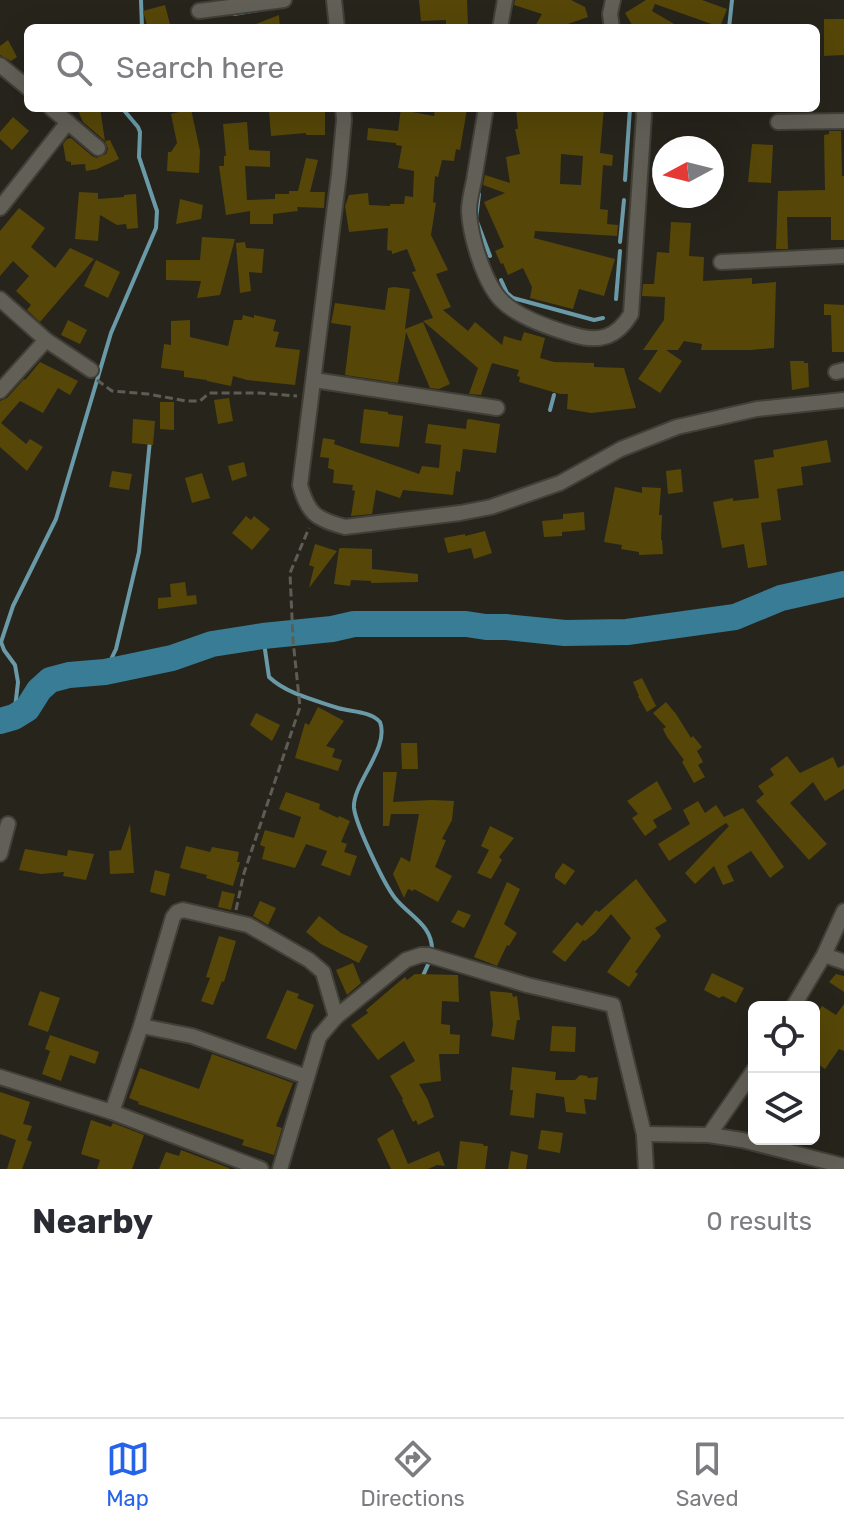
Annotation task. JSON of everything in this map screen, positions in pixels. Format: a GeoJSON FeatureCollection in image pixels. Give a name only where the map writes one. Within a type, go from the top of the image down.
{"type":"FeatureCollection","features":[{"type":"Feature","properties":{"kind":"street"},"geometry":{"type":"LineString","coordinates":[[199,11],[284,0]]}},
{"type":"Feature","properties":{"kind":"street"},"geometry":{"type":"LineString","coordinates":[[334,0],[337,24]]}},
{"type":"Feature","properties":{"kind":"street"},"geometry":{"type":"LineString","coordinates":[[501,24],[505,0]]}},
{"type":"Feature","properties":{"kind":"street"},"geometry":{"type":"LineString","coordinates":[[611,24],[613,0]]}},
{"type":"Feature","properties":{"kind":"street"},"geometry":{"type":"LineString","coordinates":[[0,65],[24,85]]}},
{"type":"Feature","properties":{"kind":"street"},"geometry":{"type":"LineString","coordinates":[[56,112],[98,148]]}},
{"type":"Feature","properties":{"kind":"street"},"geometry":{"type":"LineString","coordinates":[[343,112],[339,174],[300,485],[305,504],[315,515],[345,527],[491,507],[560,483],[621,449],[677,427],[757,409],[844,400]]}},
{"type":"Feature","properties":{"kind":"street"},"geometry":{"type":"LineString","coordinates":[[485,112],[469,209],[484,273],[501,300],[519,314],[589,339],[608,336],[622,328],[631,314],[644,112]]}},
{"type":"Feature","properties":{"kind":"street"},"geometry":{"type":"LineString","coordinates":[[778,122],[844,121]]}},
{"type":"Feature","properties":{"kind":"street"},"geometry":{"type":"LineString","coordinates":[[0,208],[68,122]]}},
{"type":"Feature","properties":{"kind":"street"},"geometry":{"type":"LineString","coordinates":[[721,262],[844,256]]}},
{"type":"Feature","properties":{"kind":"street"},"geometry":{"type":"LineString","coordinates":[[0,299],[46,340],[91,370]]}},
{"type":"Feature","properties":{"kind":"street"},"geometry":{"type":"LineString","coordinates":[[0,391],[46,340]]}},
{"type":"Feature","properties":{"kind":"street"},"geometry":{"type":"LineString","coordinates":[[314,380],[497,408]]}},
{"type":"Feature","properties":{"kind":"street"},"geometry":{"type":"LineString","coordinates":[[0,854],[8,824]]}},
{"type":"Feature","properties":{"kind":"street"},"geometry":{"type":"LineString","coordinates":[[112,1112],[177,912],[183,910],[248,925],[309,960],[323,972],[336,1017]]}},
{"type":"Feature","properties":{"kind":"street"},"geometry":{"type":"LineString","coordinates":[[797,1001],[824,955],[844,911]]}},
{"type":"Feature","properties":{"kind":"street"},"geometry":{"type":"LineString","coordinates":[[280,1169],[319,1037],[336,1017],[406,960],[421,955],[613,1005],[644,1134],[646,1169]]}},
{"type":"Feature","properties":{"kind":"street"},"geometry":{"type":"LineString","coordinates":[[824,955],[844,962]]}},
{"type":"Feature","properties":{"kind":"street"},"geometry":{"type":"LineString","coordinates":[[141,1026],[192,1036],[307,1077]]}},
{"type":"Feature","properties":{"kind":"street"},"geometry":{"type":"LineString","coordinates":[[709,1135],[752,1073]]}},
{"type":"Feature","properties":{"kind":"street"},"geometry":{"type":"LineString","coordinates":[[0,1077],[112,1112],[261,1169]]}},
{"type":"Feature","properties":{"kind":"street"},"geometry":{"type":"LineString","coordinates":[[644,1134],[709,1135],[742,1140],[844,1166]]}},
{"type":"Feature","properties":{"kind":"path"},"geometry":{"type":"LineString","coordinates":[[91,370],[94,378],[112,391],[186,401],[200,401],[209,393],[260,393],[311,398]]}},
{"type":"Feature","properties":{"kind":"path"},"geometry":{"type":"LineString","coordinates":[[233,922],[244,873],[300,707],[290,573],[315,515]]}},
{"type":"Feature","properties":{"kind":"building"},"geometry":{"type":"Polygon","coordinates":[[[419,0],[467,0],[468,24],[446,24],[446,20],[421,21],[419,0]]]}},
{"type":"Feature","properties":{"kind":"building"},"geometry":{"type":"Polygon","coordinates":[[[515,0],[571,0],[585,7],[588,17],[568,24],[536,24],[542,14],[514,5],[515,0]]]}},
{"type":"Feature","properties":{"kind":"building"},"geometry":{"type":"Polygon","coordinates":[[[646,0],[702,0],[727,9],[721,24],[712,24],[655,4],[652,11],[674,24],[632,24],[625,13],[646,0]]]}},
{"type":"Feature","properties":{"kind":"building"},"geometry":{"type":"Polygon","coordinates":[[[165,5],[170,24],[147,24],[143,11],[165,5]]]}},
{"type":"Feature","properties":{"kind":"building"},"geometry":{"type":"Polygon","coordinates":[[[279,15],[280,24],[256,24],[279,15]]]}},
{"type":"Feature","properties":{"kind":"building"},"geometry":{"type":"Polygon","coordinates":[[[824,19],[844,19],[844,55],[824,56],[824,19]]]}},
{"type":"Feature","properties":{"kind":"building"},"geometry":{"type":"Polygon","coordinates":[[[8,40],[17,57],[11,61],[0,55],[0,46],[8,40]]]}},
{"type":"Feature","properties":{"kind":"building"},"geometry":{"type":"Polygon","coordinates":[[[79,112],[101,112],[105,141],[83,122],[79,112]]]}},
{"type":"Feature","properties":{"kind":"building"},"geometry":{"type":"Polygon","coordinates":[[[192,112],[200,151],[199,173],[167,171],[168,152],[177,143],[171,114],[192,112]]]}},
{"type":"Feature","properties":{"kind":"building"},"geometry":{"type":"Polygon","coordinates":[[[269,112],[325,112],[325,135],[271,136],[269,112]]]}},
{"type":"Feature","properties":{"kind":"building"},"geometry":{"type":"Polygon","coordinates":[[[400,112],[434,116],[434,112],[466,112],[460,150],[456,149],[454,161],[442,160],[438,177],[435,176],[433,202],[436,203],[431,235],[448,270],[436,274],[451,307],[443,310],[468,331],[475,322],[502,345],[504,336],[521,341],[524,332],[545,338],[540,358],[554,362],[594,363],[594,367],[624,368],[636,408],[591,413],[567,409],[568,394],[519,382],[519,370],[492,363],[481,395],[469,394],[478,368],[423,321],[433,318],[412,272],[416,271],[407,249],[392,254],[387,250],[388,228],[349,232],[345,206],[349,195],[368,193],[369,205],[390,206],[404,204],[405,196],[413,197],[414,171],[398,168],[402,146],[367,140],[368,128],[398,131],[400,112]]]}},
{"type":"Feature","properties":{"kind":"building"},"geometry":{"type":"Polygon","coordinates":[[[516,112],[604,112],[600,153],[613,155],[612,166],[603,165],[600,209],[608,210],[607,224],[618,225],[617,236],[535,231],[534,238],[615,259],[604,296],[579,289],[573,309],[530,298],[532,287],[523,268],[508,275],[501,264],[495,251],[504,247],[484,202],[505,193],[483,185],[485,175],[510,183],[506,157],[520,154],[515,129],[518,129],[516,112]],[[561,154],[560,184],[581,185],[583,156],[561,154]]]}},
{"type":"Feature","properties":{"kind":"building"},"geometry":{"type":"Polygon","coordinates":[[[13,117],[29,131],[12,150],[0,139],[0,132],[13,117]]]}},
{"type":"Feature","properties":{"kind":"building"},"geometry":{"type":"Polygon","coordinates":[[[247,122],[249,150],[270,151],[270,167],[245,166],[247,200],[275,199],[275,194],[298,191],[306,158],[318,160],[310,192],[325,192],[324,208],[297,207],[298,211],[273,214],[273,224],[250,224],[250,211],[226,215],[219,166],[224,166],[226,156],[223,124],[247,122]]]}},
{"type":"Feature","properties":{"kind":"building"},"geometry":{"type":"Polygon","coordinates":[[[829,131],[841,131],[844,240],[831,240],[831,217],[787,217],[788,249],[776,249],[778,191],[825,190],[824,135],[829,131]]]}},
{"type":"Feature","properties":{"kind":"building"},"geometry":{"type":"Polygon","coordinates":[[[71,138],[97,158],[106,154],[105,141],[110,140],[119,159],[86,171],[85,164],[71,165],[66,161],[63,144],[71,138]]]}},
{"type":"Feature","properties":{"kind":"building"},"geometry":{"type":"Polygon","coordinates":[[[752,144],[773,145],[771,183],[748,182],[752,144]]]}},
{"type":"Feature","properties":{"kind":"building"},"geometry":{"type":"Polygon","coordinates":[[[79,192],[98,193],[98,199],[136,194],[138,228],[127,229],[126,224],[117,225],[100,215],[98,241],[75,239],[79,192]]]}},
{"type":"Feature","properties":{"kind":"building"},"geometry":{"type":"Polygon","coordinates":[[[180,199],[203,205],[201,219],[176,224],[180,199]]]}},
{"type":"Feature","properties":{"kind":"building"},"geometry":{"type":"Polygon","coordinates":[[[19,208],[45,228],[31,247],[55,268],[70,248],[94,259],[40,322],[27,310],[31,305],[16,291],[29,276],[13,261],[0,276],[0,231],[19,208]]]}},
{"type":"Feature","properties":{"kind":"building"},"geometry":{"type":"Polygon","coordinates":[[[671,222],[691,223],[689,256],[704,257],[703,281],[752,278],[752,284],[776,282],[774,348],[701,350],[702,344],[684,341],[678,350],[666,350],[682,361],[660,393],[638,379],[658,350],[643,350],[664,320],[665,297],[642,296],[643,284],[654,284],[657,252],[669,253],[671,222]]]}},
{"type":"Feature","properties":{"kind":"building"},"geometry":{"type":"Polygon","coordinates":[[[202,237],[235,239],[220,295],[197,298],[201,281],[166,280],[166,260],[200,260],[202,237]]]}},
{"type":"Feature","properties":{"kind":"building"},"geometry":{"type":"Polygon","coordinates":[[[245,242],[246,248],[264,249],[262,273],[249,272],[251,291],[240,293],[236,243],[245,242]]]}},
{"type":"Feature","properties":{"kind":"building"},"geometry":{"type":"Polygon","coordinates":[[[96,260],[120,272],[108,298],[84,286],[96,260]]]}},
{"type":"Feature","properties":{"kind":"building"},"geometry":{"type":"Polygon","coordinates":[[[388,288],[410,289],[405,329],[423,322],[450,384],[439,389],[430,388],[406,332],[398,383],[345,375],[351,326],[331,323],[335,303],[385,310],[388,288]]]}},
{"type":"Feature","properties":{"kind":"building"},"geometry":{"type":"Polygon","coordinates":[[[824,304],[844,305],[844,352],[832,352],[831,315],[824,315],[824,304]]]}},
{"type":"Feature","properties":{"kind":"building"},"geometry":{"type":"Polygon","coordinates":[[[243,315],[276,320],[273,331],[279,332],[275,347],[300,350],[295,385],[233,376],[231,386],[184,377],[184,371],[161,368],[164,344],[171,345],[171,321],[190,320],[190,337],[228,346],[234,320],[242,320],[243,315]]]}},
{"type":"Feature","properties":{"kind":"building"},"geometry":{"type":"Polygon","coordinates":[[[68,320],[87,330],[80,344],[61,335],[68,320]]]}},
{"type":"Feature","properties":{"kind":"building"},"geometry":{"type":"Polygon","coordinates":[[[790,361],[808,363],[809,387],[792,390],[790,361]]]}},
{"type":"Feature","properties":{"kind":"building"},"geometry":{"type":"Polygon","coordinates":[[[40,362],[78,381],[70,395],[58,388],[43,413],[20,401],[1,423],[26,444],[30,439],[43,447],[27,471],[0,447],[0,401],[7,398],[40,362]]]}},
{"type":"Feature","properties":{"kind":"building"},"geometry":{"type":"Polygon","coordinates":[[[229,398],[233,421],[218,424],[214,400],[229,398]]]}},
{"type":"Feature","properties":{"kind":"building"},"geometry":{"type":"Polygon","coordinates":[[[160,402],[174,402],[174,430],[160,429],[160,402]]]}},
{"type":"Feature","properties":{"kind":"building"},"geometry":{"type":"Polygon","coordinates":[[[364,409],[403,416],[399,447],[360,443],[364,409]]]}},
{"type":"Feature","properties":{"kind":"building"},"geometry":{"type":"Polygon","coordinates":[[[133,419],[155,421],[153,445],[132,443],[133,419]]]}},
{"type":"Feature","properties":{"kind":"building"},"geometry":{"type":"Polygon","coordinates":[[[469,419],[500,424],[496,453],[463,449],[453,495],[403,490],[400,498],[376,490],[372,514],[351,516],[353,485],[333,483],[334,470],[328,468],[329,458],[320,457],[323,438],[335,440],[334,444],[419,474],[422,466],[439,468],[441,445],[425,443],[428,424],[466,429],[469,419]]]}},
{"type":"Feature","properties":{"kind":"building"},"geometry":{"type":"Polygon","coordinates":[[[827,440],[831,462],[801,467],[803,485],[777,489],[781,520],[761,523],[767,565],[748,568],[744,544],[722,548],[713,502],[759,498],[754,460],[774,457],[773,450],[827,440]]]}},
{"type":"Feature","properties":{"kind":"building"},"geometry":{"type":"Polygon","coordinates":[[[244,462],[247,476],[232,481],[228,466],[244,462]]]}},
{"type":"Feature","properties":{"kind":"building"},"geometry":{"type":"Polygon","coordinates":[[[681,469],[683,492],[668,494],[666,471],[681,469]]]}},
{"type":"Feature","properties":{"kind":"building"},"geometry":{"type":"Polygon","coordinates":[[[112,471],[132,474],[129,490],[109,487],[112,471]]]}},
{"type":"Feature","properties":{"kind":"building"},"geometry":{"type":"Polygon","coordinates":[[[202,473],[210,498],[192,503],[185,478],[202,473]]]}},
{"type":"Feature","properties":{"kind":"building"},"geometry":{"type":"Polygon","coordinates":[[[615,487],[642,493],[642,487],[661,488],[659,515],[662,515],[663,554],[639,555],[639,552],[621,549],[622,545],[604,542],[615,487]]]}},
{"type":"Feature","properties":{"kind":"building"},"geometry":{"type":"Polygon","coordinates":[[[584,512],[585,530],[544,537],[542,521],[563,519],[563,514],[584,512]]]}},
{"type":"Feature","properties":{"kind":"building"},"geometry":{"type":"Polygon","coordinates":[[[246,516],[251,520],[254,516],[270,529],[252,550],[232,533],[246,516]]]}},
{"type":"Feature","properties":{"kind":"building"},"geometry":{"type":"Polygon","coordinates":[[[485,531],[492,553],[474,559],[471,548],[448,553],[444,538],[485,531]]]}},
{"type":"Feature","properties":{"kind":"building"},"geometry":{"type":"Polygon","coordinates":[[[315,544],[337,551],[309,588],[314,567],[309,565],[315,544]]]}},
{"type":"Feature","properties":{"kind":"building"},"geometry":{"type":"Polygon","coordinates":[[[341,548],[372,549],[372,569],[418,574],[418,582],[371,583],[351,580],[350,586],[334,584],[341,548]]]}},
{"type":"Feature","properties":{"kind":"building"},"geometry":{"type":"Polygon","coordinates":[[[185,582],[187,596],[196,595],[197,604],[158,609],[158,598],[171,597],[170,584],[185,582]]]}},
{"type":"Feature","properties":{"kind":"building"},"geometry":{"type":"Polygon","coordinates":[[[642,678],[656,706],[647,712],[633,682],[642,678]]]}},
{"type":"Feature","properties":{"kind":"building"},"geometry":{"type":"Polygon","coordinates":[[[666,702],[691,738],[693,736],[702,747],[697,751],[703,762],[698,765],[705,777],[694,783],[682,762],[684,760],[663,729],[666,727],[653,713],[666,702]]]}},
{"type":"Feature","properties":{"kind":"building"},"geometry":{"type":"Polygon","coordinates":[[[318,707],[344,721],[326,746],[335,749],[332,757],[342,760],[338,771],[295,758],[305,723],[309,725],[318,707]]]}},
{"type":"Feature","properties":{"kind":"building"},"geometry":{"type":"Polygon","coordinates":[[[256,713],[280,725],[272,741],[250,725],[256,713]]]}},
{"type":"Feature","properties":{"kind":"building"},"geometry":{"type":"Polygon","coordinates":[[[401,743],[417,743],[418,769],[402,769],[401,743]]]}},
{"type":"Feature","properties":{"kind":"building"},"geometry":{"type":"Polygon","coordinates":[[[787,756],[800,773],[833,757],[838,768],[844,765],[844,789],[825,801],[813,782],[790,803],[827,844],[809,860],[756,801],[764,794],[758,786],[774,775],[770,769],[787,756]]]}},
{"type":"Feature","properties":{"kind":"building"},"geometry":{"type":"Polygon","coordinates":[[[383,772],[397,772],[393,802],[454,801],[452,820],[442,839],[446,840],[435,867],[452,876],[438,902],[414,889],[408,889],[404,898],[393,874],[401,857],[410,862],[419,814],[391,814],[389,826],[383,826],[383,772]]]}},
{"type":"Feature","properties":{"kind":"building"},"geometry":{"type":"Polygon","coordinates":[[[657,781],[672,809],[653,820],[657,827],[645,836],[632,818],[638,814],[627,801],[657,781]]]}},
{"type":"Feature","properties":{"kind":"building"},"geometry":{"type":"Polygon","coordinates":[[[286,792],[320,804],[319,809],[350,821],[341,842],[347,844],[344,852],[357,856],[350,876],[321,865],[327,851],[306,844],[295,868],[262,859],[265,847],[260,845],[265,830],[294,838],[301,817],[279,809],[286,792]]]}},
{"type":"Feature","properties":{"kind":"building"},"geometry":{"type":"Polygon","coordinates":[[[698,801],[705,813],[716,805],[724,817],[743,808],[784,867],[770,878],[751,851],[727,866],[734,881],[723,885],[714,866],[695,884],[685,873],[729,826],[726,823],[669,861],[658,844],[690,824],[683,810],[698,801]]]}},
{"type":"Feature","properties":{"kind":"building"},"geometry":{"type":"Polygon","coordinates":[[[130,824],[134,873],[110,874],[109,851],[121,850],[130,824]]]}},
{"type":"Feature","properties":{"kind":"building"},"geometry":{"type":"Polygon","coordinates":[[[490,826],[514,838],[499,857],[502,860],[491,879],[477,873],[489,850],[481,846],[490,826]]]}},
{"type":"Feature","properties":{"kind":"building"},"geometry":{"type":"Polygon","coordinates":[[[186,846],[210,852],[212,847],[239,852],[237,862],[240,862],[233,886],[180,868],[186,846]]]}},
{"type":"Feature","properties":{"kind":"building"},"geometry":{"type":"Polygon","coordinates":[[[25,849],[67,856],[68,850],[94,854],[86,880],[63,876],[64,872],[41,874],[19,870],[25,849]]]}},
{"type":"Feature","properties":{"kind":"building"},"geometry":{"type":"Polygon","coordinates":[[[563,863],[575,871],[565,885],[555,878],[563,863]]]}},
{"type":"Feature","properties":{"kind":"building"},"geometry":{"type":"Polygon","coordinates":[[[155,870],[170,874],[165,896],[150,892],[155,870]]]}},
{"type":"Feature","properties":{"kind":"building"},"geometry":{"type":"Polygon","coordinates":[[[636,879],[667,921],[655,928],[661,936],[635,972],[638,974],[629,987],[607,972],[631,938],[611,914],[565,962],[552,952],[577,922],[582,926],[596,910],[599,912],[636,879]]]}},
{"type":"Feature","properties":{"kind":"building"},"geometry":{"type":"Polygon","coordinates":[[[507,882],[520,889],[504,924],[517,933],[497,966],[474,957],[507,882]]]}},
{"type":"Feature","properties":{"kind":"building"},"geometry":{"type":"Polygon","coordinates":[[[222,891],[235,894],[231,910],[218,907],[222,891]]]}},
{"type":"Feature","properties":{"kind":"building"},"geometry":{"type":"Polygon","coordinates":[[[260,901],[276,908],[268,925],[253,916],[260,901]]]}},
{"type":"Feature","properties":{"kind":"building"},"geometry":{"type":"Polygon","coordinates":[[[458,910],[471,915],[464,928],[451,922],[458,910]]]}},
{"type":"Feature","properties":{"kind":"building"},"geometry":{"type":"Polygon","coordinates":[[[319,916],[341,933],[368,946],[359,963],[321,944],[306,932],[319,916]]]}},
{"type":"Feature","properties":{"kind":"building"},"geometry":{"type":"Polygon","coordinates":[[[219,936],[236,941],[224,982],[213,1005],[201,1001],[210,978],[206,977],[219,936]]]}},
{"type":"Feature","properties":{"kind":"building"},"geometry":{"type":"Polygon","coordinates":[[[353,963],[361,983],[347,995],[336,970],[353,963]]]}},
{"type":"Feature","properties":{"kind":"building"},"geometry":{"type":"Polygon","coordinates":[[[712,973],[744,988],[736,1003],[704,990],[712,973]]]}},
{"type":"Feature","properties":{"kind":"building"},"geometry":{"type":"Polygon","coordinates":[[[415,974],[458,975],[459,1002],[442,1001],[441,1024],[450,1025],[450,1034],[460,1035],[459,1054],[439,1054],[441,1081],[419,1084],[434,1117],[418,1125],[416,1120],[413,1122],[390,1076],[415,1061],[404,1041],[378,1060],[351,1025],[405,977],[407,980],[415,974]]]}},
{"type":"Feature","properties":{"kind":"building"},"geometry":{"type":"Polygon","coordinates":[[[836,974],[844,976],[844,992],[829,982],[836,974]]]}},
{"type":"Feature","properties":{"kind":"building"},"geometry":{"type":"Polygon","coordinates":[[[287,990],[314,1005],[296,1050],[266,1038],[287,990]]]}},
{"type":"Feature","properties":{"kind":"building"},"geometry":{"type":"Polygon","coordinates":[[[40,991],[60,998],[48,1032],[28,1025],[40,991]]]}},
{"type":"Feature","properties":{"kind":"building"},"geometry":{"type":"Polygon","coordinates":[[[490,991],[517,996],[520,1020],[517,1020],[514,1040],[491,1036],[490,991]]]}},
{"type":"Feature","properties":{"kind":"building"},"geometry":{"type":"Polygon","coordinates":[[[844,1004],[844,1051],[839,1049],[825,1069],[820,1065],[820,1009],[822,1006],[836,1015],[844,1004]]]}},
{"type":"Feature","properties":{"kind":"building"},"geometry":{"type":"Polygon","coordinates":[[[552,1026],[576,1027],[575,1052],[550,1051],[552,1026]]]}},
{"type":"Feature","properties":{"kind":"building"},"geometry":{"type":"Polygon","coordinates":[[[50,1035],[99,1052],[95,1064],[70,1055],[61,1081],[42,1074],[50,1051],[45,1049],[50,1035]]]}},
{"type":"Feature","properties":{"kind":"building"},"geometry":{"type":"Polygon","coordinates":[[[212,1054],[293,1083],[276,1126],[282,1128],[274,1155],[242,1145],[244,1140],[138,1104],[129,1098],[140,1068],[199,1089],[212,1054]]]}},
{"type":"Feature","properties":{"kind":"building"},"geometry":{"type":"Polygon","coordinates":[[[512,1067],[556,1072],[555,1080],[575,1080],[580,1075],[598,1077],[596,1100],[584,1099],[586,1114],[566,1112],[564,1097],[536,1093],[534,1118],[510,1115],[512,1067]]]}},
{"type":"Feature","properties":{"kind":"building"},"geometry":{"type":"Polygon","coordinates":[[[0,1092],[30,1102],[23,1124],[32,1126],[27,1140],[32,1142],[22,1169],[7,1169],[16,1140],[0,1134],[0,1092]]]}},
{"type":"Feature","properties":{"kind":"building"},"geometry":{"type":"Polygon","coordinates":[[[91,1120],[111,1127],[113,1123],[144,1135],[132,1169],[97,1169],[100,1160],[81,1154],[91,1120]]]}},
{"type":"Feature","properties":{"kind":"building"},"geometry":{"type":"Polygon","coordinates":[[[393,1129],[408,1164],[439,1151],[445,1166],[391,1169],[377,1139],[393,1129]]]}},
{"type":"Feature","properties":{"kind":"building"},"geometry":{"type":"Polygon","coordinates":[[[541,1130],[563,1133],[560,1153],[538,1149],[541,1130]]]}},
{"type":"Feature","properties":{"kind":"building"},"geometry":{"type":"Polygon","coordinates":[[[460,1141],[488,1146],[485,1169],[457,1169],[460,1141]]]}},
{"type":"Feature","properties":{"kind":"building"},"geometry":{"type":"Polygon","coordinates":[[[181,1150],[229,1169],[159,1169],[166,1152],[179,1156],[181,1150]]]}},
{"type":"Feature","properties":{"kind":"building"},"geometry":{"type":"Polygon","coordinates":[[[511,1151],[528,1155],[526,1169],[508,1169],[511,1151]]]}},
{"type":"Feature","properties":{"kind":"waterway"},"geometry":{"type":"LineString","coordinates":[[141,0],[142,24]]}},
{"type":"Feature","properties":{"kind":"waterway"},"geometry":{"type":"LineString","coordinates":[[729,24],[732,0]]}},
{"type":"Feature","properties":{"kind":"waterway"},"geometry":{"type":"LineString","coordinates":[[234,14],[258,10]]}},
{"type":"Feature","properties":{"kind":"waterway"},"geometry":{"type":"LineString","coordinates":[[14,717],[18,682],[15,665],[1,642],[13,606],[56,519],[111,333],[156,228],[157,211],[139,157],[140,132],[125,112]]}},
{"type":"Feature","properties":{"kind":"waterway"},"geometry":{"type":"LineString","coordinates":[[625,180],[630,112]]}},
{"type":"Feature","properties":{"kind":"waterway"},"geometry":{"type":"LineString","coordinates":[[479,194],[476,219],[490,256]]}},
{"type":"Feature","properties":{"kind":"waterway"},"geometry":{"type":"LineString","coordinates":[[620,242],[624,200]]}},
{"type":"Feature","properties":{"kind":"waterway"},"geometry":{"type":"LineString","coordinates":[[616,299],[620,251]]}},
{"type":"Feature","properties":{"kind":"waterway"},"geometry":{"type":"LineString","coordinates":[[501,280],[513,298],[594,320],[603,318]]}},
{"type":"Feature","properties":{"kind":"waterway"},"geometry":{"type":"LineString","coordinates":[[550,410],[554,395]]}},
{"type":"Feature","properties":{"kind":"waterway"},"geometry":{"type":"LineString","coordinates":[[105,672],[116,649],[139,552],[150,440]]}},
{"type":"Feature","properties":{"kind":"waterway"},"geometry":{"type":"LineString","coordinates":[[0,721],[27,709],[39,690],[50,680],[172,658],[212,644],[354,624],[466,624],[565,633],[627,632],[735,617],[781,598],[844,584]]}},
{"type":"Feature","properties":{"kind":"waterway"},"geometry":{"type":"LineString","coordinates":[[263,636],[269,677],[276,683],[302,696],[366,714],[380,722],[380,743],[359,788],[354,808],[384,880],[395,898],[429,934],[432,951]]}},
{"type":"Feature","properties":{"kind":"waterway"},"geometry":{"type":"LineString","coordinates":[[422,978],[430,960]]}}]}
